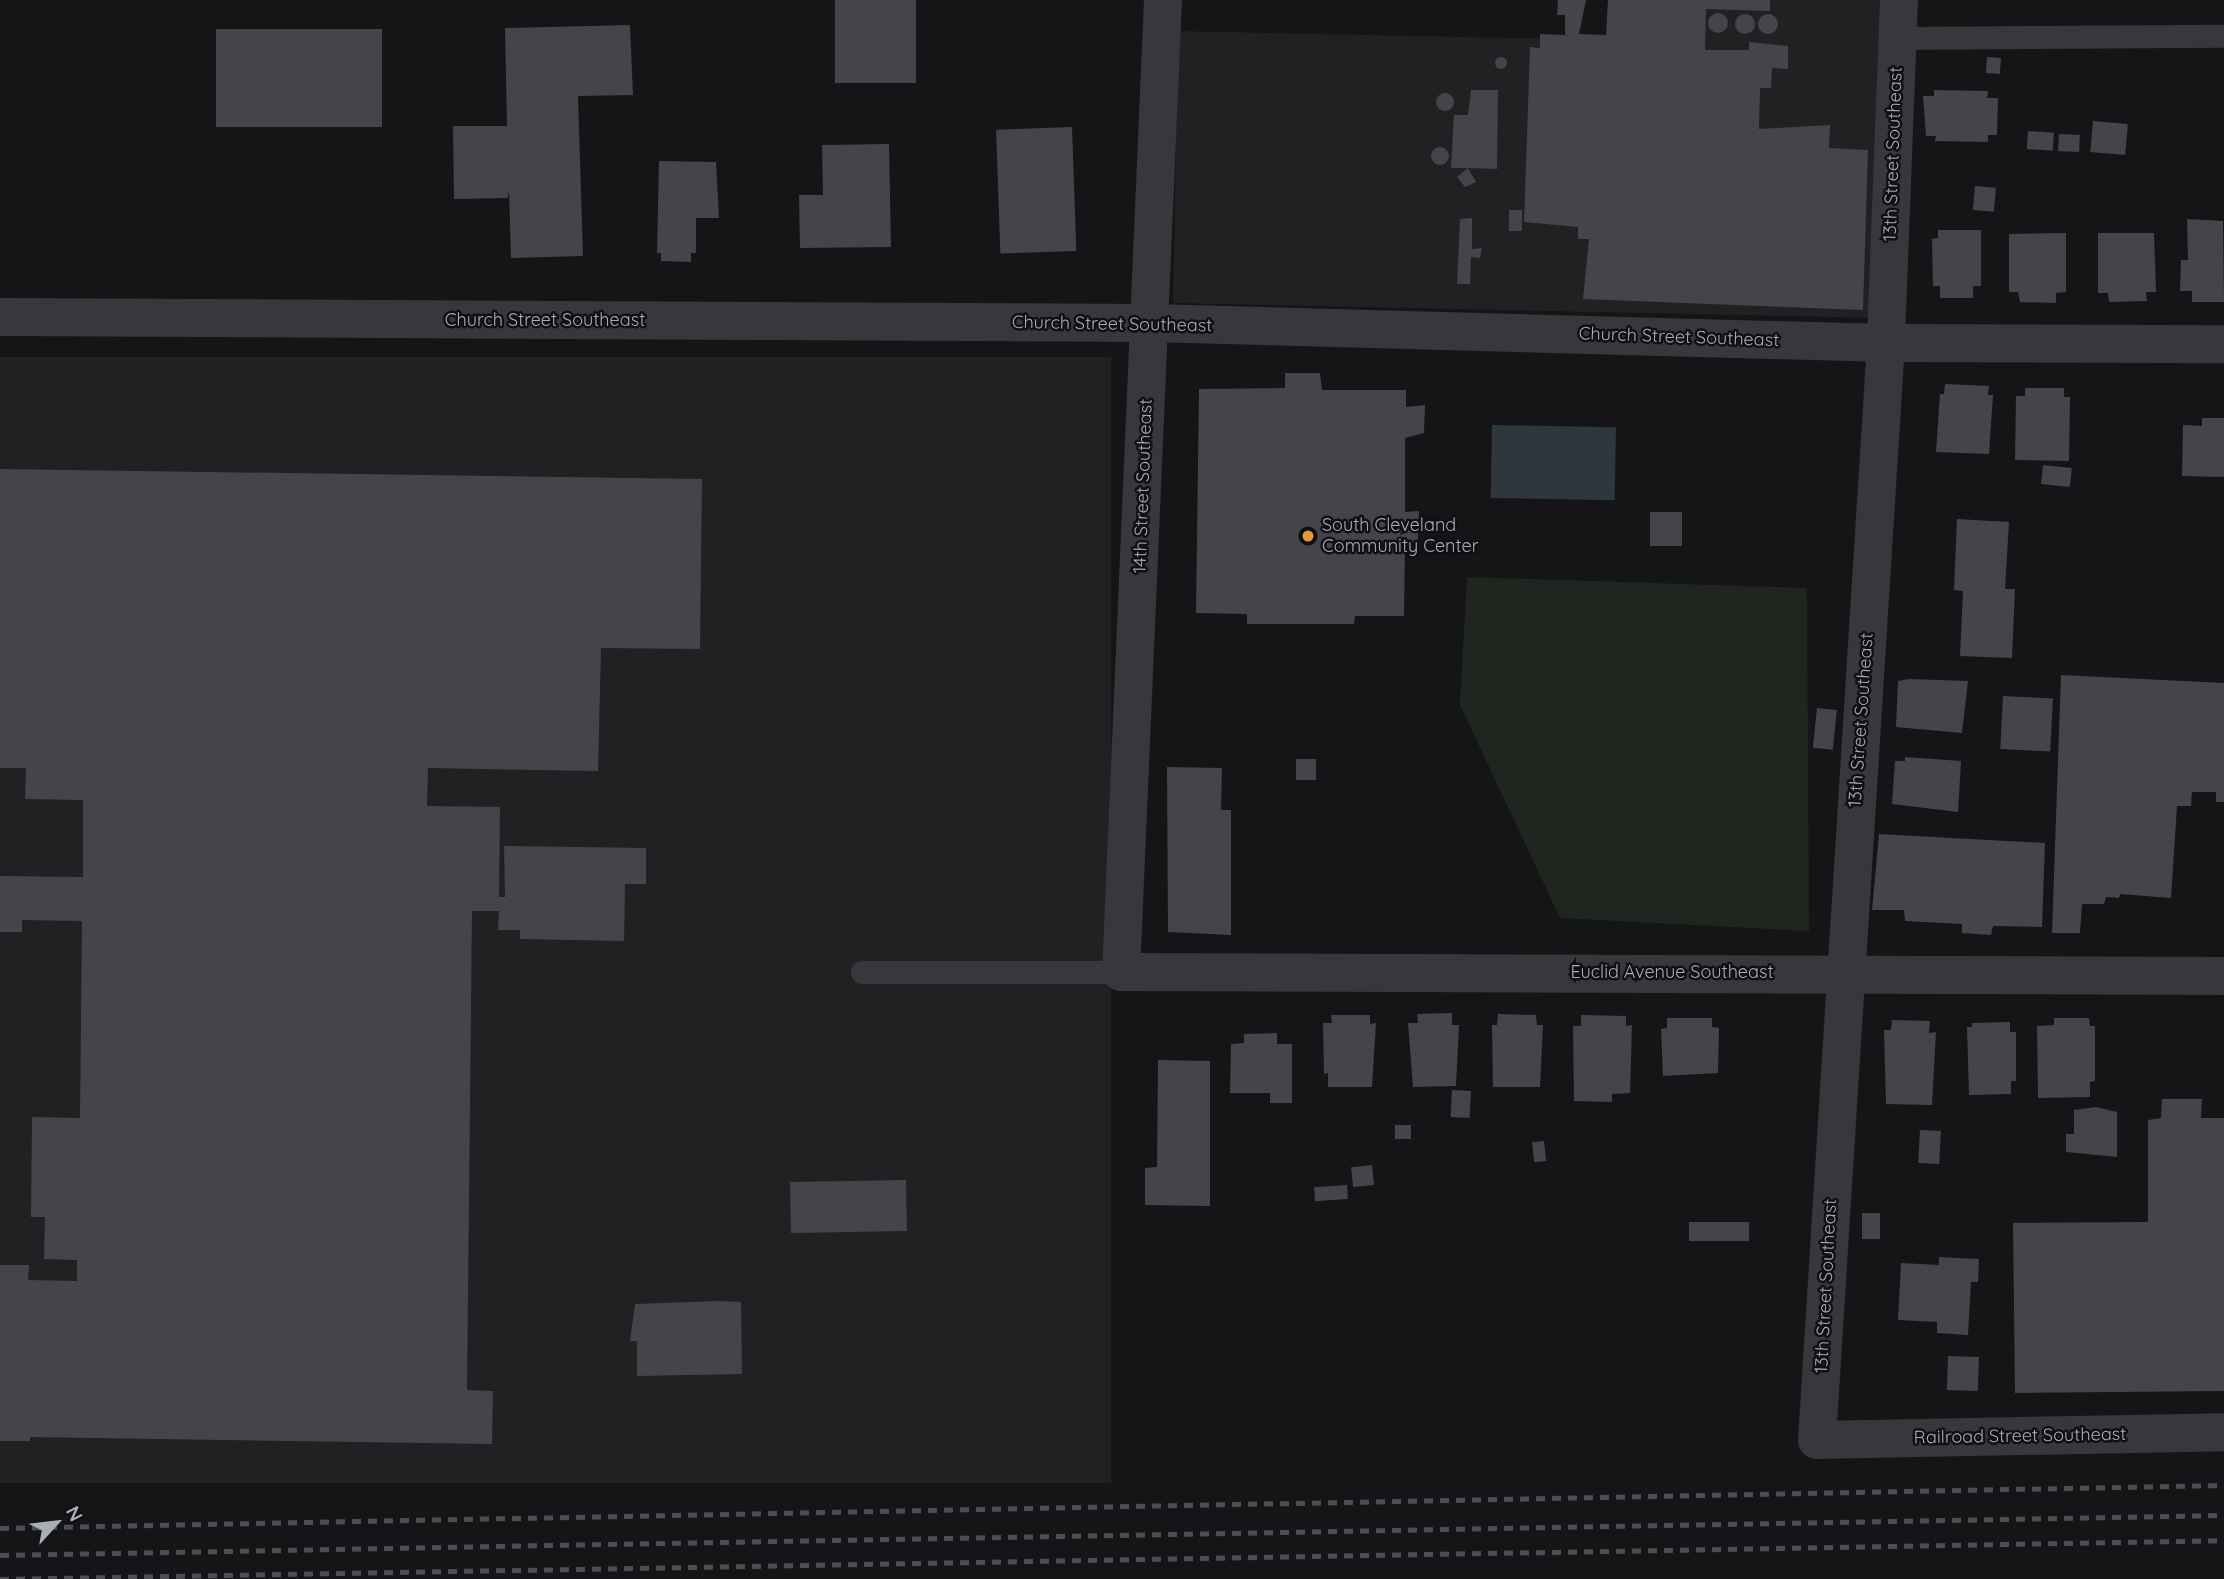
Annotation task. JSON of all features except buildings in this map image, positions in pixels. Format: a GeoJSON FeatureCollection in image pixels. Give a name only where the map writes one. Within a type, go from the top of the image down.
{"type":"FeatureCollection","features":[{"type":"Feature","properties":{"kind":"street","name":"14th Street Southeast"},"geometry":{"type":"LineString","coordinates":[[1121,972],[1163,0]]}},
{"type":"Feature","properties":{"kind":"street","name":"13th Street Southeast"},"geometry":{"type":"LineString","coordinates":[[1817,1440],[1886,343],[1899,0]]}},
{"type":"Feature","properties":{"kind":"street","name":"Church Street Southeast"},"geometry":{"type":"LineString","coordinates":[[0,317],[1150,323],[1886,343],[2224,344]]}},
{"type":"Feature","properties":{"kind":"street","name":"Euclid Avenue Southeast"},"geometry":{"type":"LineString","coordinates":[[1121,972],[2224,976]]}},
{"type":"Feature","properties":{"kind":"street","name":"Railroad Street Southeast"},"geometry":{"type":"LineString","coordinates":[[1817,1440],[2224,1432]]}},
{"type":"Feature","properties":{"kind":"lane"},"geometry":{"type":"LineString","coordinates":[[1898,38],[2224,36]]}},
{"type":"Feature","properties":{"kind":"lane"},"geometry":{"type":"LineString","coordinates":[[862,972],[1121,972]]}},
{"type":"Feature","properties":{"kind":"shaded area"},"geometry":{"type":"Polygon","coordinates":[[[1616,0],[1887,0],[1881,318],[1173,303],[1178,31],[1615,40],[1616,0]]]}},
{"type":"Feature","properties":{"kind":"shaded area"},"geometry":{"type":"Polygon","coordinates":[[[0,357],[1111,357],[1111,1483],[0,1483],[0,357]]]}},
{"type":"Feature","properties":{"kind":"shaded area"},"geometry":{"type":"Polygon","coordinates":[[[1492,425],[1616,427],[1615,500],[1491,498],[1492,425]]]}},
{"type":"Feature","properties":{"kind":"shaded area"},"geometry":{"type":"Polygon","coordinates":[[[1467,577],[1807,588],[1809,931],[1560,918],[1460,705],[1467,577]]]}},
{"type":"Feature","properties":{"kind":"railway"},"geometry":{"type":"LineString","coordinates":[[0,1528],[2224,1485]]}},
{"type":"Feature","properties":{"kind":"railway"},"geometry":{"type":"LineString","coordinates":[[0,1555],[2224,1515]]}},
{"type":"Feature","properties":{"kind":"railway"},"geometry":{"type":"LineString","coordinates":[[0,1579],[2224,1540]]}},
{"type":"Feature","properties":{"kind":"place","name":"South Cleveland Community Center"},"geometry":{"type":"Point","coordinates":[1308,536]}}]}
